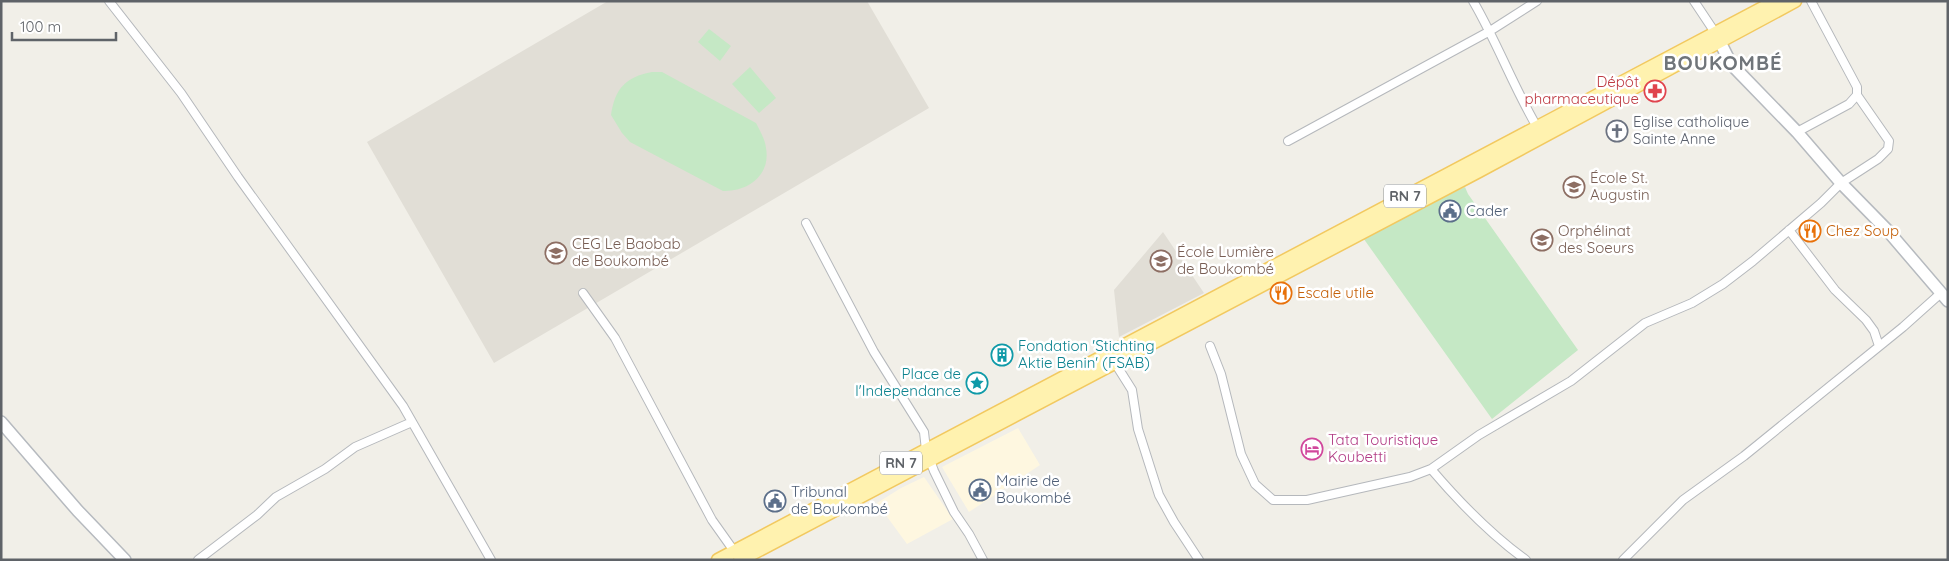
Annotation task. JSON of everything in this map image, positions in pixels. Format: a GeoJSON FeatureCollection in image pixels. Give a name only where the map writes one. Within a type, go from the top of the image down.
{"type":"FeatureCollection","features":[{"type":"Feature","properties":{"kind":"main road","name":"RN 7"},"geometry":{"type":"LineString","coordinates":[[1093,368],[1115,363],[1718,38],[1776,1]]}},
{"type":"Feature","properties":{"kind":"main road","name":"RN 7"},"geometry":{"type":"LineString","coordinates":[[718,560],[737,555],[1093,368],[1537,127],[1795,1]]}},
{"type":"Feature","properties":{"kind":"main road"},"geometry":{"type":"LineString","coordinates":[[1718,38],[1730,64],[1798,132],[1841,183],[1888,231],[1944,297]]}},
{"type":"Feature","properties":{"kind":"main road"},"geometry":{"type":"LineString","coordinates":[[1,422],[78,511],[125,560]]}},
{"type":"Feature","properties":{"kind":"street"},"geometry":{"type":"LineString","coordinates":[[109,1],[181,93],[238,177],[403,406],[491,560]]}},
{"type":"Feature","properties":{"kind":"street"},"geometry":{"type":"LineString","coordinates":[[1473,1],[1490,31],[1522,102],[1537,127]]}},
{"type":"Feature","properties":{"kind":"street"},"geometry":{"type":"LineString","coordinates":[[1288,141],[1490,31],[1537,1]]}},
{"type":"Feature","properties":{"kind":"street"},"geometry":{"type":"LineString","coordinates":[[1694,1],[1718,38]]}},
{"type":"Feature","properties":{"kind":"street"},"geometry":{"type":"LineString","coordinates":[[1210,346],[1221,374],[1241,454],[1255,484],[1273,500],[1307,500],[1410,477],[1431,469],[1480,435],[1571,381],[1645,323],[1692,303],[1723,284],[1789,230],[1841,183],[1878,159],[1888,149],[1889,141],[1857,95],[1857,87],[1811,1]]}},
{"type":"Feature","properties":{"kind":"street"},"geometry":{"type":"LineString","coordinates":[[1798,132],[1849,104],[1857,95]]}},
{"type":"Feature","properties":{"kind":"street"},"geometry":{"type":"LineString","coordinates":[[806,223],[871,346],[907,408],[924,432],[928,455],[954,512],[983,560]]}},
{"type":"Feature","properties":{"kind":"street"},"geometry":{"type":"LineString","coordinates":[[1789,230],[1835,290],[1874,330],[1879,346]]}},
{"type":"Feature","properties":{"kind":"street"},"geometry":{"type":"LineString","coordinates":[[583,293],[615,338],[712,520],[737,555]]}},
{"type":"Feature","properties":{"kind":"street"},"geometry":{"type":"LineString","coordinates":[[1622,560],[1683,500],[1744,456],[1879,346],[1944,297]]}},
{"type":"Feature","properties":{"kind":"street"},"geometry":{"type":"LineString","coordinates":[[1115,363],[1132,390],[1138,429],[1159,496],[1199,560]]}},
{"type":"Feature","properties":{"kind":"street"},"geometry":{"type":"LineString","coordinates":[[198,560],[257,515],[276,497],[326,469],[355,447],[412,422]]}},
{"type":"Feature","properties":{"kind":"street"},"geometry":{"type":"LineString","coordinates":[[1431,469],[1461,504],[1492,534],[1526,560]]}},
{"type":"Feature","properties":{"kind":"shaded area","name":"CEG Le Baobab de Boukombé"},"geometry":{"type":"Polygon","coordinates":[[[608,1],[867,1],[929,108],[494,363],[367,142],[608,1]]]}},
{"type":"Feature","properties":{"kind":"shaded area","name":"École Lumière de Boukombé"},"geometry":{"type":"Polygon","coordinates":[[[1163,232],[1204,293],[1119,337],[1114,290],[1163,232]]]}},
{"type":"Feature","properties":{"kind":"shaded area","name":"Mairie de Boukombé"},"geometry":{"type":"Polygon","coordinates":[[[1018,428],[1040,465],[969,512],[942,467],[1018,428]]]}},
{"type":"Feature","properties":{"kind":"shaded area"},"geometry":{"type":"Polygon","coordinates":[[[924,477],[953,519],[907,544],[877,503],[901,488],[924,477]]]}},
{"type":"Feature","properties":{"kind":"green space"},"geometry":{"type":"Polygon","coordinates":[[[709,29],[731,46],[720,61],[698,42],[709,29]]]}},
{"type":"Feature","properties":{"kind":"green space"},"geometry":{"type":"Polygon","coordinates":[[[750,67],[776,98],[759,113],[732,84],[750,67]]]}},
{"type":"Feature","properties":{"kind":"green space"},"geometry":{"type":"Polygon","coordinates":[[[652,72],[662,72],[756,123],[765,141],[767,158],[761,174],[756,180],[749,185],[732,191],[723,191],[630,142],[611,115],[615,98],[628,81],[652,72]]]}},
{"type":"Feature","properties":{"kind":"green space"},"geometry":{"type":"Polygon","coordinates":[[[1465,187],[1468,194],[1578,350],[1492,419],[1361,235],[1465,187]]]}},
{"type":"Feature","properties":{"kind":"place","name":"Dépôt pharmaceutique"},"geometry":{"type":"Point","coordinates":[1655,91]}},
{"type":"Feature","properties":{"kind":"place","name":"Eglise catholique Sainte Anne"},"geometry":{"type":"Point","coordinates":[1617,131]}},
{"type":"Feature","properties":{"kind":"place","name":"École St. Augustin"},"geometry":{"type":"Point","coordinates":[1574,187]}},
{"type":"Feature","properties":{"kind":"place","name":"Cader"},"geometry":{"type":"Point","coordinates":[1450,211]}},
{"type":"Feature","properties":{"kind":"place","name":"Chez Soup"},"geometry":{"type":"Point","coordinates":[1810,231]}},
{"type":"Feature","properties":{"kind":"place","name":"Orphélinat des Soeurs"},"geometry":{"type":"Point","coordinates":[1542,240]}},
{"type":"Feature","properties":{"kind":"place","name":"CEG Le Baobab de Boukombé"},"geometry":{"type":"Point","coordinates":[556,253]}},
{"type":"Feature","properties":{"kind":"place","name":"École Lumière de Boukombé"},"geometry":{"type":"Point","coordinates":[1161,261]}},
{"type":"Feature","properties":{"kind":"place","name":"Escale utile"},"geometry":{"type":"Point","coordinates":[1281,293]}},
{"type":"Feature","properties":{"kind":"place","name":"Fondation 'Stichting Aktie Benin' (FSAB)"},"geometry":{"type":"Point","coordinates":[1002,355]}},
{"type":"Feature","properties":{"kind":"place","name":"Place de l'Independance"},"geometry":{"type":"Point","coordinates":[977,383]}},
{"type":"Feature","properties":{"kind":"place","name":"Tata Touristique Koubetti"},"geometry":{"type":"Point","coordinates":[1312,449]}},
{"type":"Feature","properties":{"kind":"place","name":"Mairie de Boukombé"},"geometry":{"type":"Point","coordinates":[980,490]}},
{"type":"Feature","properties":{"kind":"place","name":"Tribunal de Boukombé"},"geometry":{"type":"Point","coordinates":[775,501]}},
{"type":"Feature","properties":{"kind":"district","name":"BOUKOMBÉ"},"geometry":{"type":"Point","coordinates":[1723,63]}}]}
